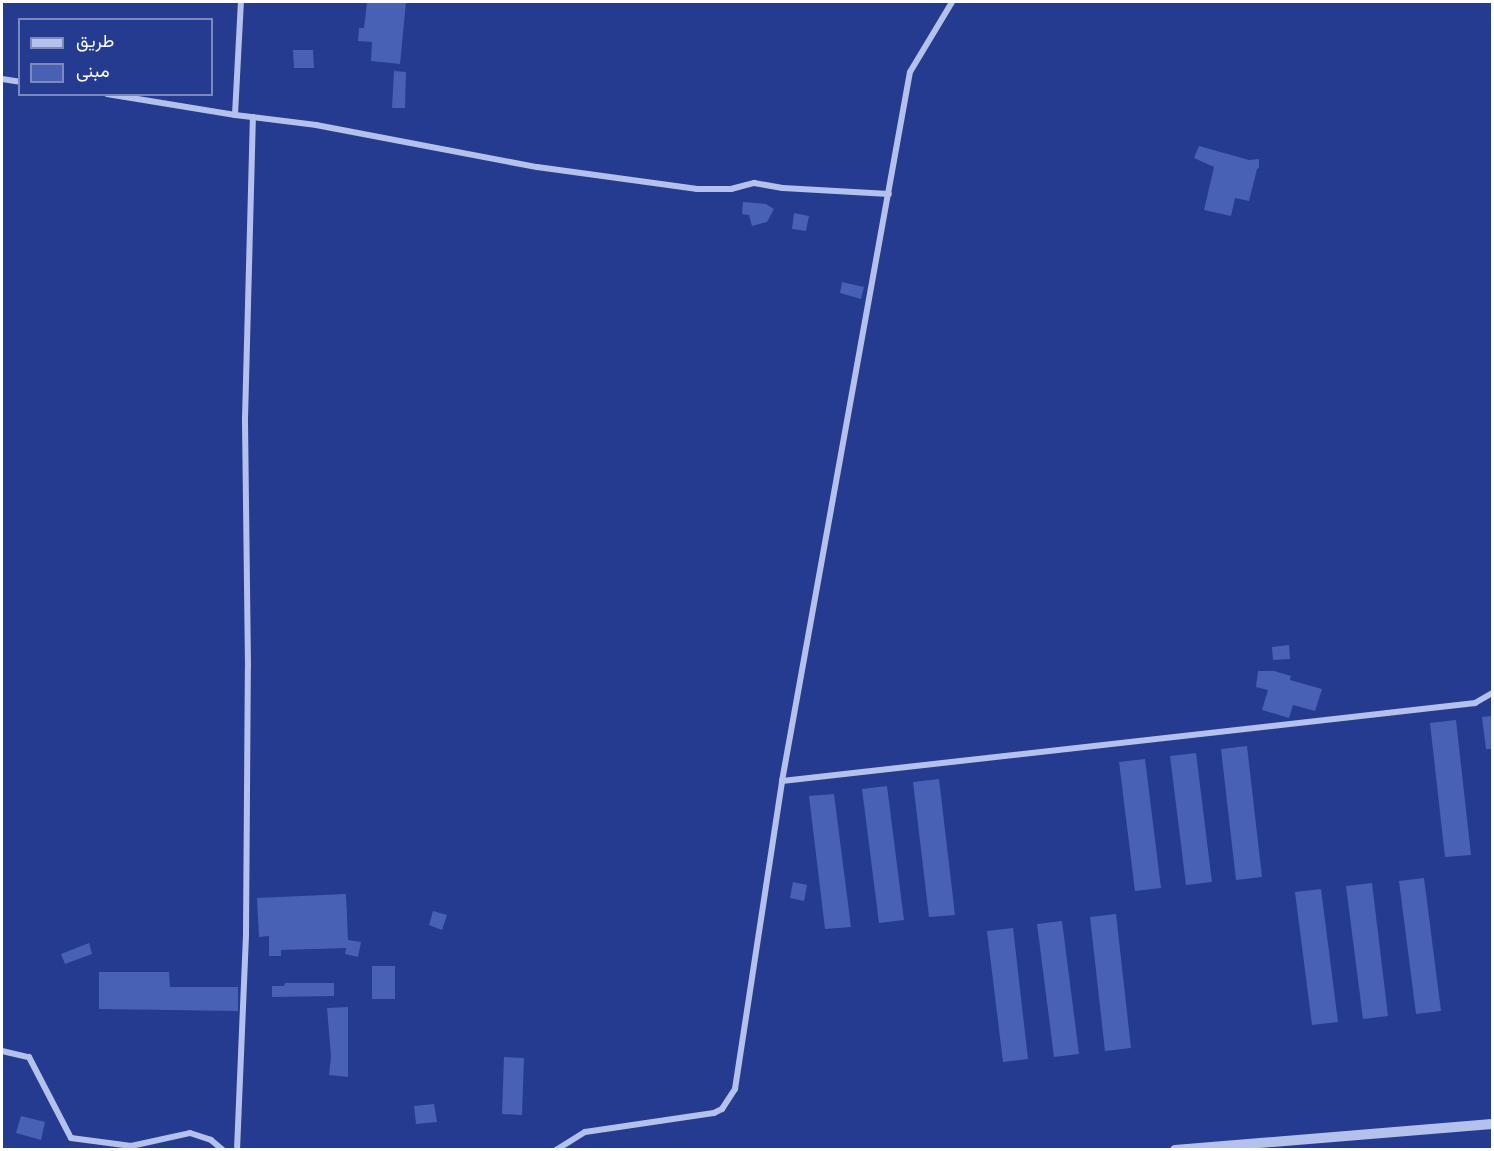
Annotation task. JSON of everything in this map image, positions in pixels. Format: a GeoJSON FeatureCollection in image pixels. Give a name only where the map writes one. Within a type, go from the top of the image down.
{"type":"FeatureCollection","features":[{"type":"Feature","properties":{"kind":"street"},"geometry":{"type":"LineString","coordinates":[[235,115],[241,2]]}},
{"type":"Feature","properties":{"kind":"street"},"geometry":{"type":"LineString","coordinates":[[556,1149],[585,1132],[702,1116],[722,1109],[729,1100],[739,1070],[782,781],[910,72],[952,2]]}},
{"type":"Feature","properties":{"kind":"street"},"geometry":{"type":"LineString","coordinates":[[2,80],[18,82]]}},
{"type":"Feature","properties":{"kind":"street"},"geometry":{"type":"LineString","coordinates":[[119,96],[403,139],[537,167],[697,189],[731,189],[754,183],[783,188],[889,194]]}},
{"type":"Feature","properties":{"kind":"street"},"geometry":{"type":"LineString","coordinates":[[237,1149],[246,935],[248,667],[245,419],[252,117]]}},
{"type":"Feature","properties":{"kind":"street"},"geometry":{"type":"LineString","coordinates":[[782,781],[1464,704],[1475,702],[1492,693]]}},
{"type":"Feature","properties":{"kind":"street"},"geometry":{"type":"LineString","coordinates":[[2,1051],[30,1057],[71,1138],[131,1146],[190,1133],[211,1140],[223,1149]]}},
{"type":"Feature","properties":{"kind":"street"},"geometry":{"type":"LineString","coordinates":[[1175,1149],[1491,1124]]}},
{"type":"Feature","properties":{"kind":"building"},"geometry":{"type":"Polygon","coordinates":[[[367,2],[406,2],[400,64],[371,61],[372,42],[358,41],[359,28],[364,28],[367,2]]]}},
{"type":"Feature","properties":{"kind":"building"},"geometry":{"type":"Polygon","coordinates":[[[293,50],[313,50],[314,68],[294,68],[293,50]]]}},
{"type":"Feature","properties":{"kind":"building"},"geometry":{"type":"Polygon","coordinates":[[[394,71],[406,72],[405,108],[392,108],[394,71]]]}},
{"type":"Feature","properties":{"kind":"building"},"geometry":{"type":"Polygon","coordinates":[[[1199,146],[1249,160],[1259,159],[1259,168],[1249,201],[1235,198],[1231,216],[1204,210],[1214,167],[1194,158],[1199,146]]]}},
{"type":"Feature","properties":{"kind":"building"},"geometry":{"type":"Polygon","coordinates":[[[743,202],[766,204],[774,209],[767,222],[752,226],[749,215],[742,214],[743,202]]]}},
{"type":"Feature","properties":{"kind":"building"},"geometry":{"type":"Polygon","coordinates":[[[794,213],[809,216],[806,231],[792,229],[794,213]]]}},
{"type":"Feature","properties":{"kind":"building"},"geometry":{"type":"Polygon","coordinates":[[[842,282],[864,287],[861,299],[840,293],[842,282]]]}},
{"type":"Feature","properties":{"kind":"building"},"geometry":{"type":"Polygon","coordinates":[[[1289,645],[1290,659],[1273,660],[1272,647],[1289,645]]]}},
{"type":"Feature","properties":{"kind":"building"},"geometry":{"type":"Polygon","coordinates":[[[1258,671],[1274,671],[1291,676],[1290,680],[1322,689],[1315,711],[1293,705],[1289,718],[1262,710],[1268,690],[1256,687],[1258,671]]]}},
{"type":"Feature","properties":{"kind":"building"},"geometry":{"type":"Polygon","coordinates":[[[1492,716],[1492,749],[1486,749],[1482,717],[1492,716]]]}},
{"type":"Feature","properties":{"kind":"building"},"geometry":{"type":"Polygon","coordinates":[[[1456,720],[1471,855],[1445,857],[1430,723],[1456,720]]]}},
{"type":"Feature","properties":{"kind":"building"},"geometry":{"type":"Polygon","coordinates":[[[1247,746],[1262,877],[1236,880],[1221,749],[1247,746]]]}},
{"type":"Feature","properties":{"kind":"building"},"geometry":{"type":"Polygon","coordinates":[[[1196,753],[1212,882],[1186,885],[1170,756],[1196,753]]]}},
{"type":"Feature","properties":{"kind":"building"},"geometry":{"type":"Polygon","coordinates":[[[1145,759],[1161,888],[1135,891],[1119,762],[1145,759]]]}},
{"type":"Feature","properties":{"kind":"building"},"geometry":{"type":"Polygon","coordinates":[[[939,779],[955,915],[929,917],[913,782],[939,779]]]}},
{"type":"Feature","properties":{"kind":"building"},"geometry":{"type":"Polygon","coordinates":[[[887,786],[904,920],[879,923],[862,789],[887,786]]]}},
{"type":"Feature","properties":{"kind":"building"},"geometry":{"type":"Polygon","coordinates":[[[834,794],[851,927],[825,929],[809,796],[834,794]]]}},
{"type":"Feature","properties":{"kind":"building"},"geometry":{"type":"Polygon","coordinates":[[[1424,878],[1441,1011],[1416,1014],[1399,881],[1424,878]]]}},
{"type":"Feature","properties":{"kind":"building"},"geometry":{"type":"Polygon","coordinates":[[[793,882],[807,885],[804,901],[790,898],[793,882]]]}},
{"type":"Feature","properties":{"kind":"building"},"geometry":{"type":"Polygon","coordinates":[[[1372,883],[1388,1016],[1363,1019],[1346,886],[1372,883]]]}},
{"type":"Feature","properties":{"kind":"building"},"geometry":{"type":"Polygon","coordinates":[[[1321,889],[1338,1022],[1312,1025],[1295,892],[1321,889]]]}},
{"type":"Feature","properties":{"kind":"building"},"geometry":{"type":"Polygon","coordinates":[[[346,894],[348,940],[361,942],[358,957],[345,954],[346,948],[281,950],[281,956],[269,956],[269,936],[259,937],[257,898],[346,894]]]}},
{"type":"Feature","properties":{"kind":"building"},"geometry":{"type":"Polygon","coordinates":[[[433,911],[447,915],[442,930],[429,925],[433,911]]]}},
{"type":"Feature","properties":{"kind":"building"},"geometry":{"type":"Polygon","coordinates":[[[1116,914],[1131,1048],[1105,1051],[1090,917],[1116,914]]]}},
{"type":"Feature","properties":{"kind":"building"},"geometry":{"type":"Polygon","coordinates":[[[1062,921],[1079,1054],[1054,1057],[1037,924],[1062,921]]]}},
{"type":"Feature","properties":{"kind":"building"},"geometry":{"type":"Polygon","coordinates":[[[1013,928],[1028,1059],[1003,1062],[987,931],[1013,928]]]}},
{"type":"Feature","properties":{"kind":"building"},"geometry":{"type":"Polygon","coordinates":[[[89,943],[92,954],[65,964],[61,954],[89,943]]]}},
{"type":"Feature","properties":{"kind":"building"},"geometry":{"type":"Polygon","coordinates":[[[372,966],[395,966],[395,999],[372,999],[372,966]]]}},
{"type":"Feature","properties":{"kind":"building"},"geometry":{"type":"Polygon","coordinates":[[[99,972],[169,972],[170,987],[238,987],[238,1011],[99,1009],[99,972]]]}},
{"type":"Feature","properties":{"kind":"building"},"geometry":{"type":"Polygon","coordinates":[[[285,983],[334,983],[334,996],[272,997],[272,986],[284,986],[285,983]]]}},
{"type":"Feature","properties":{"kind":"building"},"geometry":{"type":"Polygon","coordinates":[[[348,1007],[348,1077],[329,1075],[331,1056],[327,1008],[348,1007]]]}},
{"type":"Feature","properties":{"kind":"building"},"geometry":{"type":"Polygon","coordinates":[[[504,1057],[524,1058],[522,1115],[502,1114],[504,1057]]]}},
{"type":"Feature","properties":{"kind":"building"},"geometry":{"type":"Polygon","coordinates":[[[434,1104],[437,1122],[416,1124],[414,1106],[434,1104]]]}},
{"type":"Feature","properties":{"kind":"building"},"geometry":{"type":"Polygon","coordinates":[[[21,1116],[45,1122],[41,1140],[16,1133],[21,1116]]]}}]}
